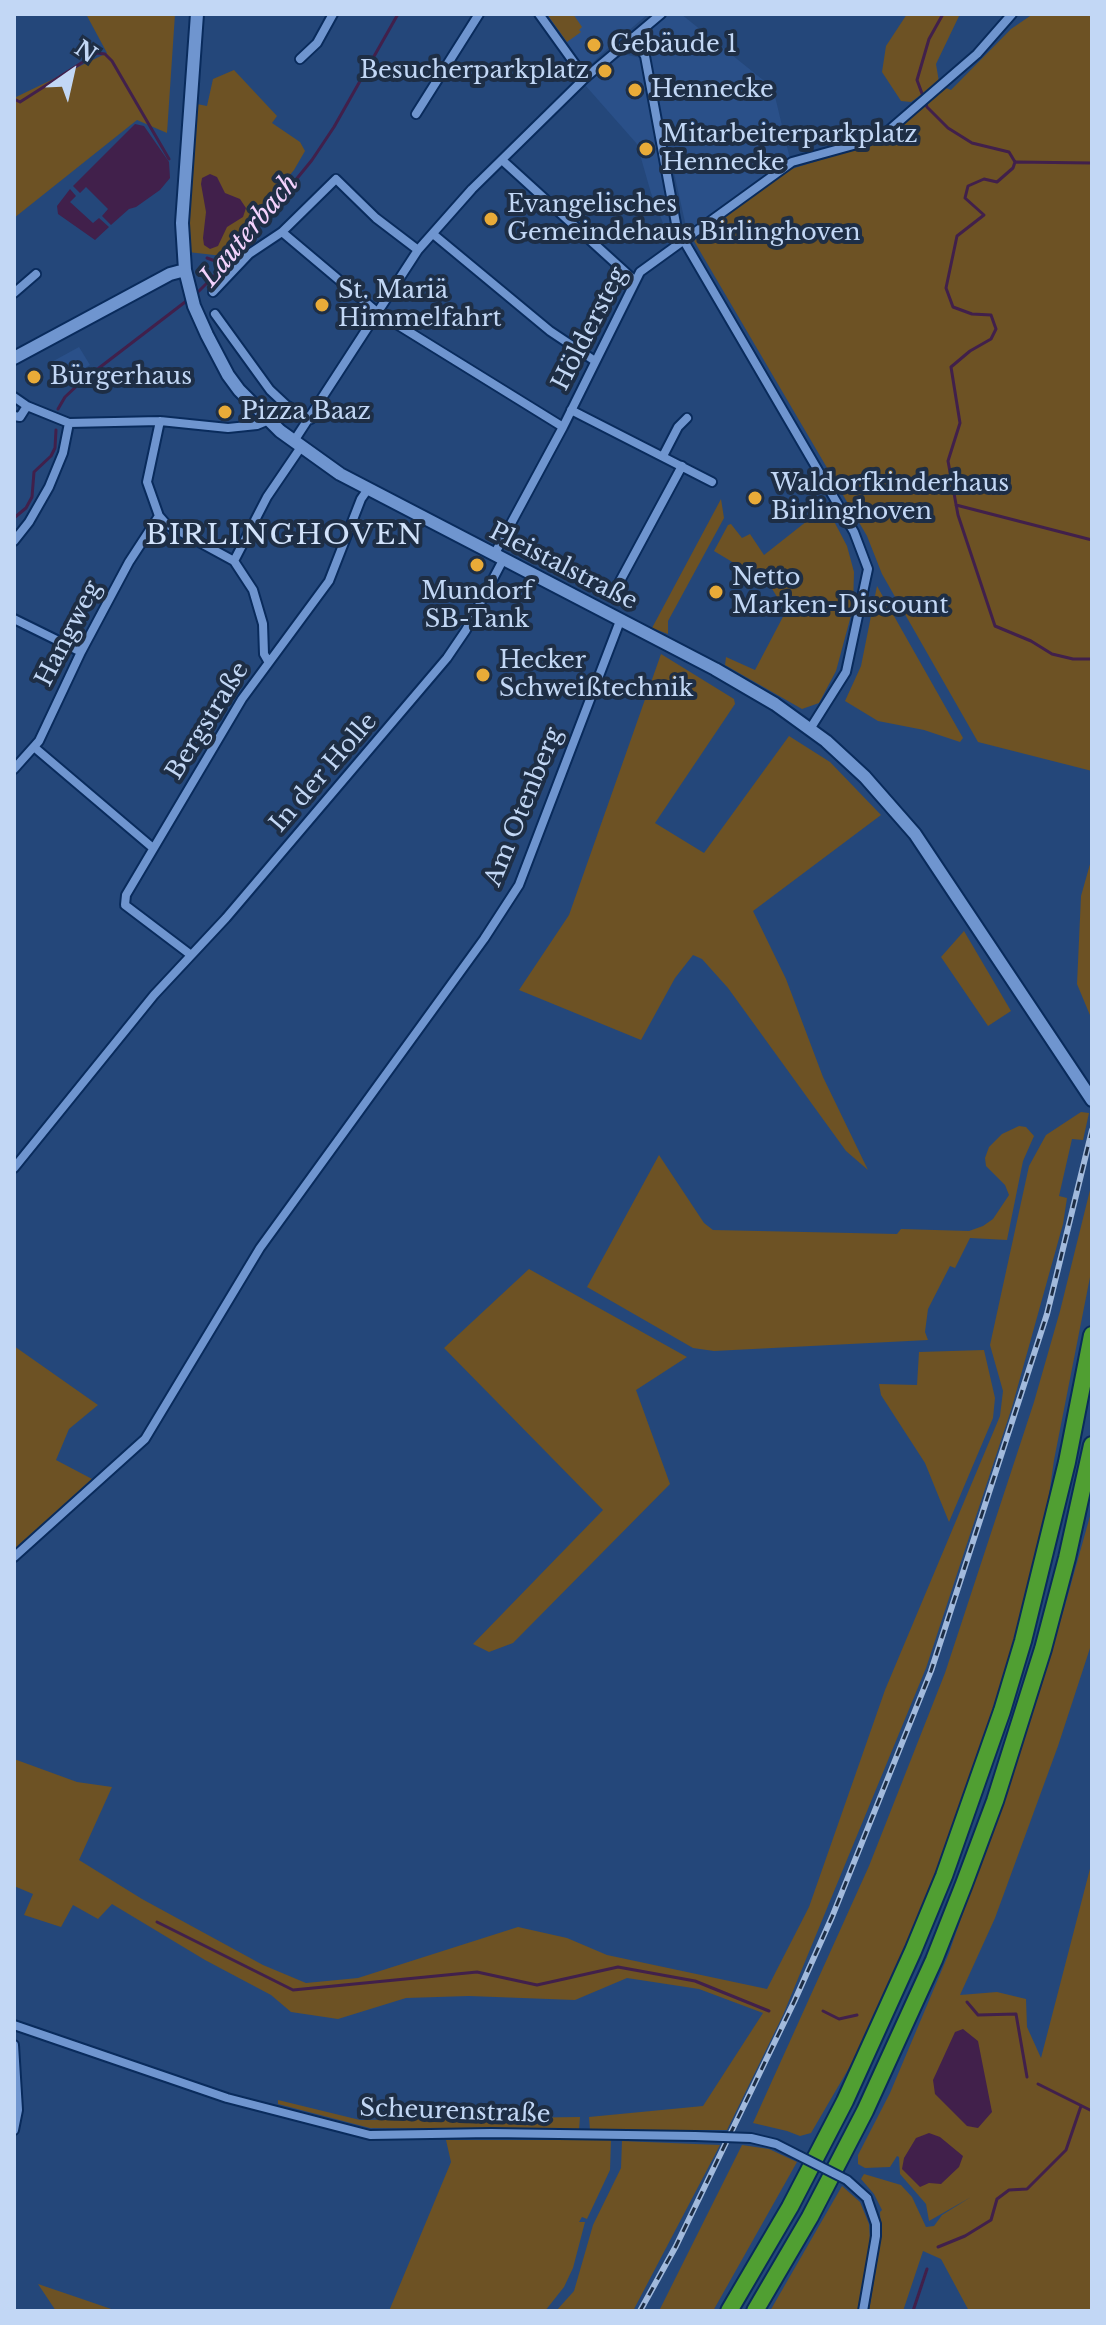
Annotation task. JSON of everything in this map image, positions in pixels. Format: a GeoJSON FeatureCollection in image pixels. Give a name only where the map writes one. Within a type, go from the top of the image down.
{"type":"FeatureCollection","features":[{"type":"Feature","properties":{"kind":"highway"},"geometry":{"type":"LineString","coordinates":[[729,2311],[790,2207],[845,2101],[897,1990],[944,1876],[1023,1641],[1067,1462],[1092,1335]]}},
{"type":"Feature","properties":{"kind":"highway"},"geometry":{"type":"LineString","coordinates":[[755,2311],[810,2217],[865,2111],[934,1960],[964,1884],[995,1801],[1039,1662],[1067,1558],[1092,1445]]}},
{"type":"Feature","properties":{"kind":"main road","name":"Pleistalstraße"},"geometry":{"type":"LineString","coordinates":[[197,14],[182,223],[185,270],[194,306],[228,375],[269,420],[340,474],[715,669],[810,729],[865,777],[915,834],[1092,1100]]}},
{"type":"Feature","properties":{"kind":"main road"},"geometry":{"type":"LineString","coordinates":[[14,358],[158,280],[185,270]]}},
{"type":"Feature","properties":{"kind":"street"},"geometry":{"type":"LineString","coordinates":[[300,59],[317,43],[333,14]]}},
{"type":"Feature","properties":{"kind":"street"},"geometry":{"type":"LineString","coordinates":[[416,114],[479,14]]}},
{"type":"Feature","properties":{"kind":"street"},"geometry":{"type":"LineString","coordinates":[[539,14],[585,78]]}},
{"type":"Feature","properties":{"kind":"street"},"geometry":{"type":"LineString","coordinates":[[234,561],[311,419],[418,250],[472,189],[585,78],[661,14]]}},
{"type":"Feature","properties":{"kind":"street","name":"Höldersteg"},"geometry":{"type":"LineString","coordinates":[[498,558],[640,272],[792,162],[879,136],[977,54],[1012,14]]}},
{"type":"Feature","properties":{"kind":"street"},"geometry":{"type":"LineString","coordinates":[[633,37],[645,56],[677,229],[854,532],[868,569],[846,672],[810,729]]}},
{"type":"Feature","properties":{"kind":"street"},"geometry":{"type":"LineString","coordinates":[[502,160],[634,280]]}},
{"type":"Feature","properties":{"kind":"street"},"geometry":{"type":"LineString","coordinates":[[213,292],[254,249],[282,232],[336,179],[376,218],[418,250]]}},
{"type":"Feature","properties":{"kind":"street"},"geometry":{"type":"LineString","coordinates":[[282,232],[377,312],[563,427]]}},
{"type":"Feature","properties":{"kind":"street"},"geometry":{"type":"LineString","coordinates":[[433,234],[550,331],[595,361]]}},
{"type":"Feature","properties":{"kind":"street"},"geometry":{"type":"LineString","coordinates":[[14,293],[36,274]]}},
{"type":"Feature","properties":{"kind":"street"},"geometry":{"type":"LineString","coordinates":[[215,314],[270,390],[286,405],[311,419]]}},
{"type":"Feature","properties":{"kind":"street"},"geometry":{"type":"LineString","coordinates":[[14,397],[27,406],[69,423],[160,421],[228,428],[257,425],[269,420]]}},
{"type":"Feature","properties":{"kind":"street"},"geometry":{"type":"LineString","coordinates":[[14,416],[20,417],[27,406]]}},
{"type":"Feature","properties":{"kind":"street"},"geometry":{"type":"LineString","coordinates":[[571,410],[712,482]]}},
{"type":"Feature","properties":{"kind":"street"},"geometry":{"type":"LineString","coordinates":[[663,456],[678,427],[687,418]]}},
{"type":"Feature","properties":{"kind":"street"},"geometry":{"type":"LineString","coordinates":[[160,421],[147,482],[159,516],[166,524],[234,561],[253,590],[263,624],[264,654],[268,661]]}},
{"type":"Feature","properties":{"kind":"street"},"geometry":{"type":"LineString","coordinates":[[14,541],[49,487],[63,453],[69,423]]}},
{"type":"Feature","properties":{"kind":"street"},"geometry":{"type":"LineString","coordinates":[[619,594],[620,581],[682,466]]}},
{"type":"Feature","properties":{"kind":"street","name":"Bergstraße"},"geometry":{"type":"LineString","coordinates":[[191,955],[125,905],[126,895],[242,699],[332,576],[361,499],[368,489]]}},
{"type":"Feature","properties":{"kind":"street","name":"Hangweg"},"geometry":{"type":"LineString","coordinates":[[14,769],[34,747],[129,562],[159,516]]}},
{"type":"Feature","properties":{"kind":"street","name":"In der Holle"},"geometry":{"type":"LineString","coordinates":[[14,1168],[154,995],[226,918],[447,658],[466,630],[498,558]]}},
{"type":"Feature","properties":{"kind":"street"},"geometry":{"type":"LineString","coordinates":[[14,619],[81,652]]}},
{"type":"Feature","properties":{"kind":"street","name":"Am Otenberg"},"geometry":{"type":"LineString","coordinates":[[14,1557],[145,1439],[260,1248],[484,939],[519,885],[620,621]]}},
{"type":"Feature","properties":{"kind":"street"},"geometry":{"type":"LineString","coordinates":[[34,747],[153,848]]}},
{"type":"Feature","properties":{"kind":"street","name":"Scheurenstraße"},"geometry":{"type":"LineString","coordinates":[[14,2025],[227,2098],[370,2135],[695,2136],[751,2138],[776,2144],[847,2180],[867,2198],[876,2224],[863,2311]]}},
{"type":"Feature","properties":{"kind":"street"},"geometry":{"type":"LineString","coordinates":[[14,2045],[18,2110],[14,2130]]}},
{"type":"Feature","properties":{"kind":"shaded area"},"geometry":{"type":"Polygon","coordinates":[[[86,14],[175,14],[167,133],[137,120],[14,218],[14,98],[107,53],[86,14]]]}},
{"type":"Feature","properties":{"kind":"shaded area"},"geometry":{"type":"Polygon","coordinates":[[[547,14],[648,14],[626,33],[622,32],[588,67],[583,65],[547,14]]]}},
{"type":"Feature","properties":{"kind":"shaded area"},"geometry":{"type":"Polygon","coordinates":[[[547,14],[573,14],[582,27],[581,32],[567,42],[547,14]]]}},
{"type":"Feature","properties":{"kind":"shaded area"},"geometry":{"type":"Polygon","coordinates":[[[669,14],[681,14],[773,88],[790,159],[687,231],[645,43],[645,31],[669,14]]]}},
{"type":"Feature","properties":{"kind":"shaded area"},"geometry":{"type":"Polygon","coordinates":[[[907,14],[960,14],[936,64],[939,82],[911,102],[901,101],[882,72],[886,46],[907,14]]]}},
{"type":"Feature","properties":{"kind":"shaded area"},"geometry":{"type":"Polygon","coordinates":[[[1033,14],[1092,14],[1092,771],[978,742],[882,574],[867,536],[694,241],[788,170],[885,140],[946,88],[951,90],[1011,29],[1033,14]]]}},
{"type":"Feature","properties":{"kind":"shaded area","name":"Mitarbeiterparkplatz Hennecke"},"geometry":{"type":"Polygon","coordinates":[[[623,54],[641,58],[642,61],[673,227],[665,228],[637,144],[585,85],[623,54]]]}},
{"type":"Feature","properties":{"kind":"shaded area"},"geometry":{"type":"Polygon","coordinates":[[[234,70],[277,116],[272,123],[300,142],[305,151],[294,170],[223,256],[188,252],[188,189],[197,104],[207,106],[213,79],[234,70]]]}},
{"type":"Feature","properties":{"kind":"shaded area"},"geometry":{"type":"Polygon","coordinates":[[[135,124],[144,126],[169,162],[170,178],[160,190],[129,209],[111,225],[102,216],[108,209],[86,187],[80,193],[73,186],[135,124]]]}},
{"type":"Feature","properties":{"kind":"shaded area"},"geometry":{"type":"Polygon","coordinates":[[[210,174],[217,177],[225,193],[240,199],[246,208],[243,217],[227,227],[218,246],[210,249],[204,245],[203,238],[206,212],[201,184],[202,178],[210,174]]]}},
{"type":"Feature","properties":{"kind":"shaded area"},"geometry":{"type":"Polygon","coordinates":[[[70,189],[76,196],[70,202],[93,223],[99,218],[109,227],[95,240],[58,214],[57,206],[70,189]]]}},
{"type":"Feature","properties":{"kind":"shaded area"},"geometry":{"type":"Polygon","coordinates":[[[79,347],[90,365],[59,383],[48,364],[79,347]]]}},
{"type":"Feature","properties":{"kind":"shaded area"},"geometry":{"type":"Polygon","coordinates":[[[721,499],[724,518],[668,621],[668,634],[652,628],[721,499]]]}},
{"type":"Feature","properties":{"kind":"shaded area"},"geometry":{"type":"Polygon","coordinates":[[[826,506],[847,546],[854,572],[853,608],[836,671],[819,703],[802,709],[725,665],[726,657],[755,670],[786,611],[769,584],[714,551],[731,524],[742,538],[750,534],[764,555],[826,506]]]}},
{"type":"Feature","properties":{"kind":"shaded area"},"geometry":{"type":"Polygon","coordinates":[[[877,586],[963,738],[960,742],[924,730],[878,721],[845,701],[861,666],[877,586]]]}},
{"type":"Feature","properties":{"kind":"shaded area"},"geometry":{"type":"Polygon","coordinates":[[[661,654],[734,699],[735,704],[655,823],[704,853],[789,736],[830,762],[881,815],[753,911],[786,979],[823,1077],[868,1170],[846,1151],[728,988],[702,959],[693,955],[675,978],[641,1040],[519,990],[569,915],[661,654]]]}},
{"type":"Feature","properties":{"kind":"shaded area"},"geometry":{"type":"Polygon","coordinates":[[[1092,857],[1092,1020],[1077,984],[1081,896],[1092,857]]]}},
{"type":"Feature","properties":{"kind":"shaded area"},"geometry":{"type":"Polygon","coordinates":[[[964,931],[1011,1011],[988,1026],[941,957],[964,931]]]}},
{"type":"Feature","properties":{"kind":"shaded area"},"geometry":{"type":"Polygon","coordinates":[[[1081,1112],[1089,1113],[1083,1140],[1072,1139],[1059,1196],[1067,1198],[1063,1224],[1012,1407],[926,1668],[783,2015],[727,2130],[590,2130],[589,2117],[703,2106],[763,2013],[699,1989],[627,1978],[575,2000],[469,1996],[406,1998],[338,2019],[291,2012],[271,1995],[205,1960],[112,1904],[98,1919],[73,1905],[61,1927],[24,1915],[33,1894],[14,1886],[14,1759],[77,1782],[112,1787],[79,1860],[142,1899],[263,1965],[306,1983],[358,1978],[518,1927],[567,1938],[607,1955],[767,1989],[809,1907],[885,1690],[1000,1416],[1003,1391],[990,1345],[1029,1166],[1046,1135],[1081,1112]]]}},
{"type":"Feature","properties":{"kind":"shaded area"},"geometry":{"type":"Polygon","coordinates":[[[1019,1126],[1026,1127],[1034,1136],[1023,1161],[1007,1240],[970,1238],[955,1268],[950,1266],[928,1309],[925,1332],[928,1340],[714,1351],[693,1348],[587,1287],[659,1155],[704,1223],[713,1230],[897,1234],[901,1229],[969,1231],[993,1219],[1009,1195],[1005,1185],[986,1166],[985,1158],[989,1147],[1002,1134],[1019,1126]]]}},
{"type":"Feature","properties":{"kind":"shaded area"},"geometry":{"type":"Polygon","coordinates":[[[1092,1182],[1092,1267],[1054,1460],[1044,1530],[998,1710],[929,1892],[867,2037],[811,2133],[800,2136],[753,2123],[869,1866],[945,1673],[1034,1402],[1092,1182]]]}},
{"type":"Feature","properties":{"kind":"shaded area"},"geometry":{"type":"Polygon","coordinates":[[[529,1269],[687,1357],[636,1390],[670,1484],[513,1643],[489,1652],[473,1644],[603,1510],[444,1348],[529,1269]]]}},
{"type":"Feature","properties":{"kind":"shaded area"},"geometry":{"type":"Polygon","coordinates":[[[14,1346],[98,1405],[69,1429],[56,1460],[94,1480],[14,1553],[14,1346]]]}},
{"type":"Feature","properties":{"kind":"shaded area"},"geometry":{"type":"Polygon","coordinates":[[[984,1350],[995,1398],[993,1418],[949,1522],[925,1463],[881,1395],[879,1384],[917,1385],[919,1352],[984,1350]]]}},
{"type":"Feature","properties":{"kind":"shaded area"},"geometry":{"type":"Polygon","coordinates":[[[1092,1509],[1092,1642],[1058,1746],[995,1918],[960,1995],[997,1992],[1026,1999],[1027,2027],[1041,2058],[1092,1861],[1092,2311],[969,2311],[941,2259],[923,2251],[903,2311],[869,2311],[881,2238],[882,2210],[861,2179],[864,2174],[901,2185],[912,2197],[926,2227],[934,2226],[942,2215],[971,2197],[929,2221],[926,2204],[900,2174],[899,2157],[890,2167],[865,2168],[858,2164],[858,2155],[890,2093],[949,1953],[1011,1774],[1064,1609],[1092,1509]]]}},
{"type":"Feature","properties":{"kind":"shaded area"},"geometry":{"type":"Polygon","coordinates":[[[963,2029],[978,2041],[992,2112],[978,2128],[967,2126],[935,2094],[933,2080],[955,2032],[963,2029]]]}},
{"type":"Feature","properties":{"kind":"shaded area"},"geometry":{"type":"Polygon","coordinates":[[[278,2100],[360,2120],[580,2117],[579,2130],[370,2128],[278,2104],[278,2100]]]}},
{"type":"Feature","properties":{"kind":"shaded area"},"geometry":{"type":"Polygon","coordinates":[[[929,2133],[940,2137],[963,2156],[959,2167],[941,2184],[929,2183],[920,2187],[902,2169],[904,2158],[916,2138],[929,2133]]]}},
{"type":"Feature","properties":{"kind":"shaded area"},"geometry":{"type":"Polygon","coordinates":[[[446,2140],[611,2140],[610,2170],[587,2219],[582,2217],[579,2222],[585,2222],[573,2268],[564,2287],[545,2311],[389,2311],[451,2162],[446,2140]]]}},
{"type":"Feature","properties":{"kind":"shaded area"},"geometry":{"type":"Polygon","coordinates":[[[622,2141],[720,2145],[633,2311],[556,2311],[574,2291],[593,2225],[621,2168],[622,2141]]]}},
{"type":"Feature","properties":{"kind":"shaded area"},"geometry":{"type":"Polygon","coordinates":[[[742,2145],[769,2149],[797,2162],[713,2311],[659,2311],[742,2145]]]}},
{"type":"Feature","properties":{"kind":"shaded area"},"geometry":{"type":"Polygon","coordinates":[[[842,2186],[860,2202],[869,2224],[870,2243],[858,2311],[770,2311],[842,2186]]]}},
{"type":"Feature","properties":{"kind":"shaded area"},"geometry":{"type":"Polygon","coordinates":[[[38,2284],[85,2300],[117,2311],[56,2311],[38,2284]]]}},
{"type":"Feature","properties":{"kind":"waterway","name":"Lauterbach"},"geometry":{"type":"LineString","coordinates":[[195,295],[233,257],[312,160],[398,14]]}},
{"type":"Feature","properties":{"kind":"waterway"},"geometry":{"type":"LineString","coordinates":[[943,14],[929,39],[917,80],[927,107],[948,128],[972,143],[1009,152],[1015,162],[1013,168],[997,182],[984,179],[968,186],[965,198],[984,215],[957,236],[946,288],[953,307],[972,314],[991,315],[996,329],[991,339],[951,367],[960,423],[948,461],[958,515],[995,626],[1031,641],[1052,654],[1092,659]]}},
{"type":"Feature","properties":{"kind":"waterway"},"geometry":{"type":"LineString","coordinates":[[14,99],[20,102],[97,53],[105,54],[169,159]]}},
{"type":"Feature","properties":{"kind":"waterway"},"geometry":{"type":"LineString","coordinates":[[1016,162],[1092,163]]}},
{"type":"Feature","properties":{"kind":"waterway"},"geometry":{"type":"LineString","coordinates":[[207,258],[226,265]]}},
{"type":"Feature","properties":{"kind":"waterway","name":"Lauterbach"},"geometry":{"type":"LineString","coordinates":[[58,409],[65,397],[82,381],[189,299]]}},
{"type":"Feature","properties":{"kind":"waterway","name":"Lauterbach"},"geometry":{"type":"LineString","coordinates":[[14,518],[26,508],[32,497],[34,472],[51,456],[55,448],[56,430]]}},
{"type":"Feature","properties":{"kind":"waterway"},"geometry":{"type":"LineString","coordinates":[[956,505],[1092,540]]}},
{"type":"Feature","properties":{"kind":"waterway"},"geometry":{"type":"LineString","coordinates":[[157,1922],[293,1990],[477,1972],[537,1985],[618,1967],[695,1981],[769,2011]]}},
{"type":"Feature","properties":{"kind":"waterway"},"geometry":{"type":"LineString","coordinates":[[967,2002],[978,2015],[1016,2014],[1027,2077]]}},
{"type":"Feature","properties":{"kind":"waterway"},"geometry":{"type":"LineString","coordinates":[[823,2011],[839,2019],[857,2015]]}},
{"type":"Feature","properties":{"kind":"waterway"},"geometry":{"type":"LineString","coordinates":[[1038,2084],[1092,2111]]}},
{"type":"Feature","properties":{"kind":"waterway"},"geometry":{"type":"LineString","coordinates":[[938,2247],[965,2236],[991,2220],[997,2199],[1009,2190],[1027,2189],[1066,2150],[1081,2106]]}},
{"type":"Feature","properties":{"kind":"waterway"},"geometry":{"type":"LineString","coordinates":[[913,2311],[927,2269]]}},
{"type":"Feature","properties":{"kind":"railway"},"geometry":{"type":"LineString","coordinates":[[640,2311],[676,2246],[794,2002],[832,1917],[931,1671],[1047,1314],[1092,1130]]}},
{"type":"Feature","properties":{"kind":"place","name":"Gebäude 1"},"geometry":{"type":"Point","coordinates":[594,45]}},
{"type":"Feature","properties":{"kind":"place","name":"Besucherparkplatz"},"geometry":{"type":"Point","coordinates":[605,71]}},
{"type":"Feature","properties":{"kind":"place","name":"Hennecke"},"geometry":{"type":"Point","coordinates":[635,90]}},
{"type":"Feature","properties":{"kind":"place","name":"Mitarbeiterparkplatz Hennecke"},"geometry":{"type":"Point","coordinates":[646,149]}},
{"type":"Feature","properties":{"kind":"place","name":"Evangelisches Gemeindehaus Birlinghoven"},"geometry":{"type":"Point","coordinates":[491,219]}},
{"type":"Feature","properties":{"kind":"place","name":"St. Mariä Himmelfahrt"},"geometry":{"type":"Point","coordinates":[322,305]}},
{"type":"Feature","properties":{"kind":"place","name":"Bürgerhaus"},"geometry":{"type":"Point","coordinates":[34,377]}},
{"type":"Feature","properties":{"kind":"place","name":"Pizza Baaz"},"geometry":{"type":"Point","coordinates":[225,412]}},
{"type":"Feature","properties":{"kind":"place","name":"Waldorfkinderhaus Birlinghoven"},"geometry":{"type":"Point","coordinates":[755,498]}},
{"type":"Feature","properties":{"kind":"place","name":"Mundorf SB-Tank"},"geometry":{"type":"Point","coordinates":[477,565]}},
{"type":"Feature","properties":{"kind":"place","name":"Netto Marken-Discount"},"geometry":{"type":"Point","coordinates":[716,592]}},
{"type":"Feature","properties":{"kind":"place","name":"Hecker Schweißtechnik"},"geometry":{"type":"Point","coordinates":[483,675]}},
{"type":"Feature","properties":{"kind":"district","name":"BIRLINGHOVEN"},"geometry":{"type":"Point","coordinates":[285,536]}}]}
